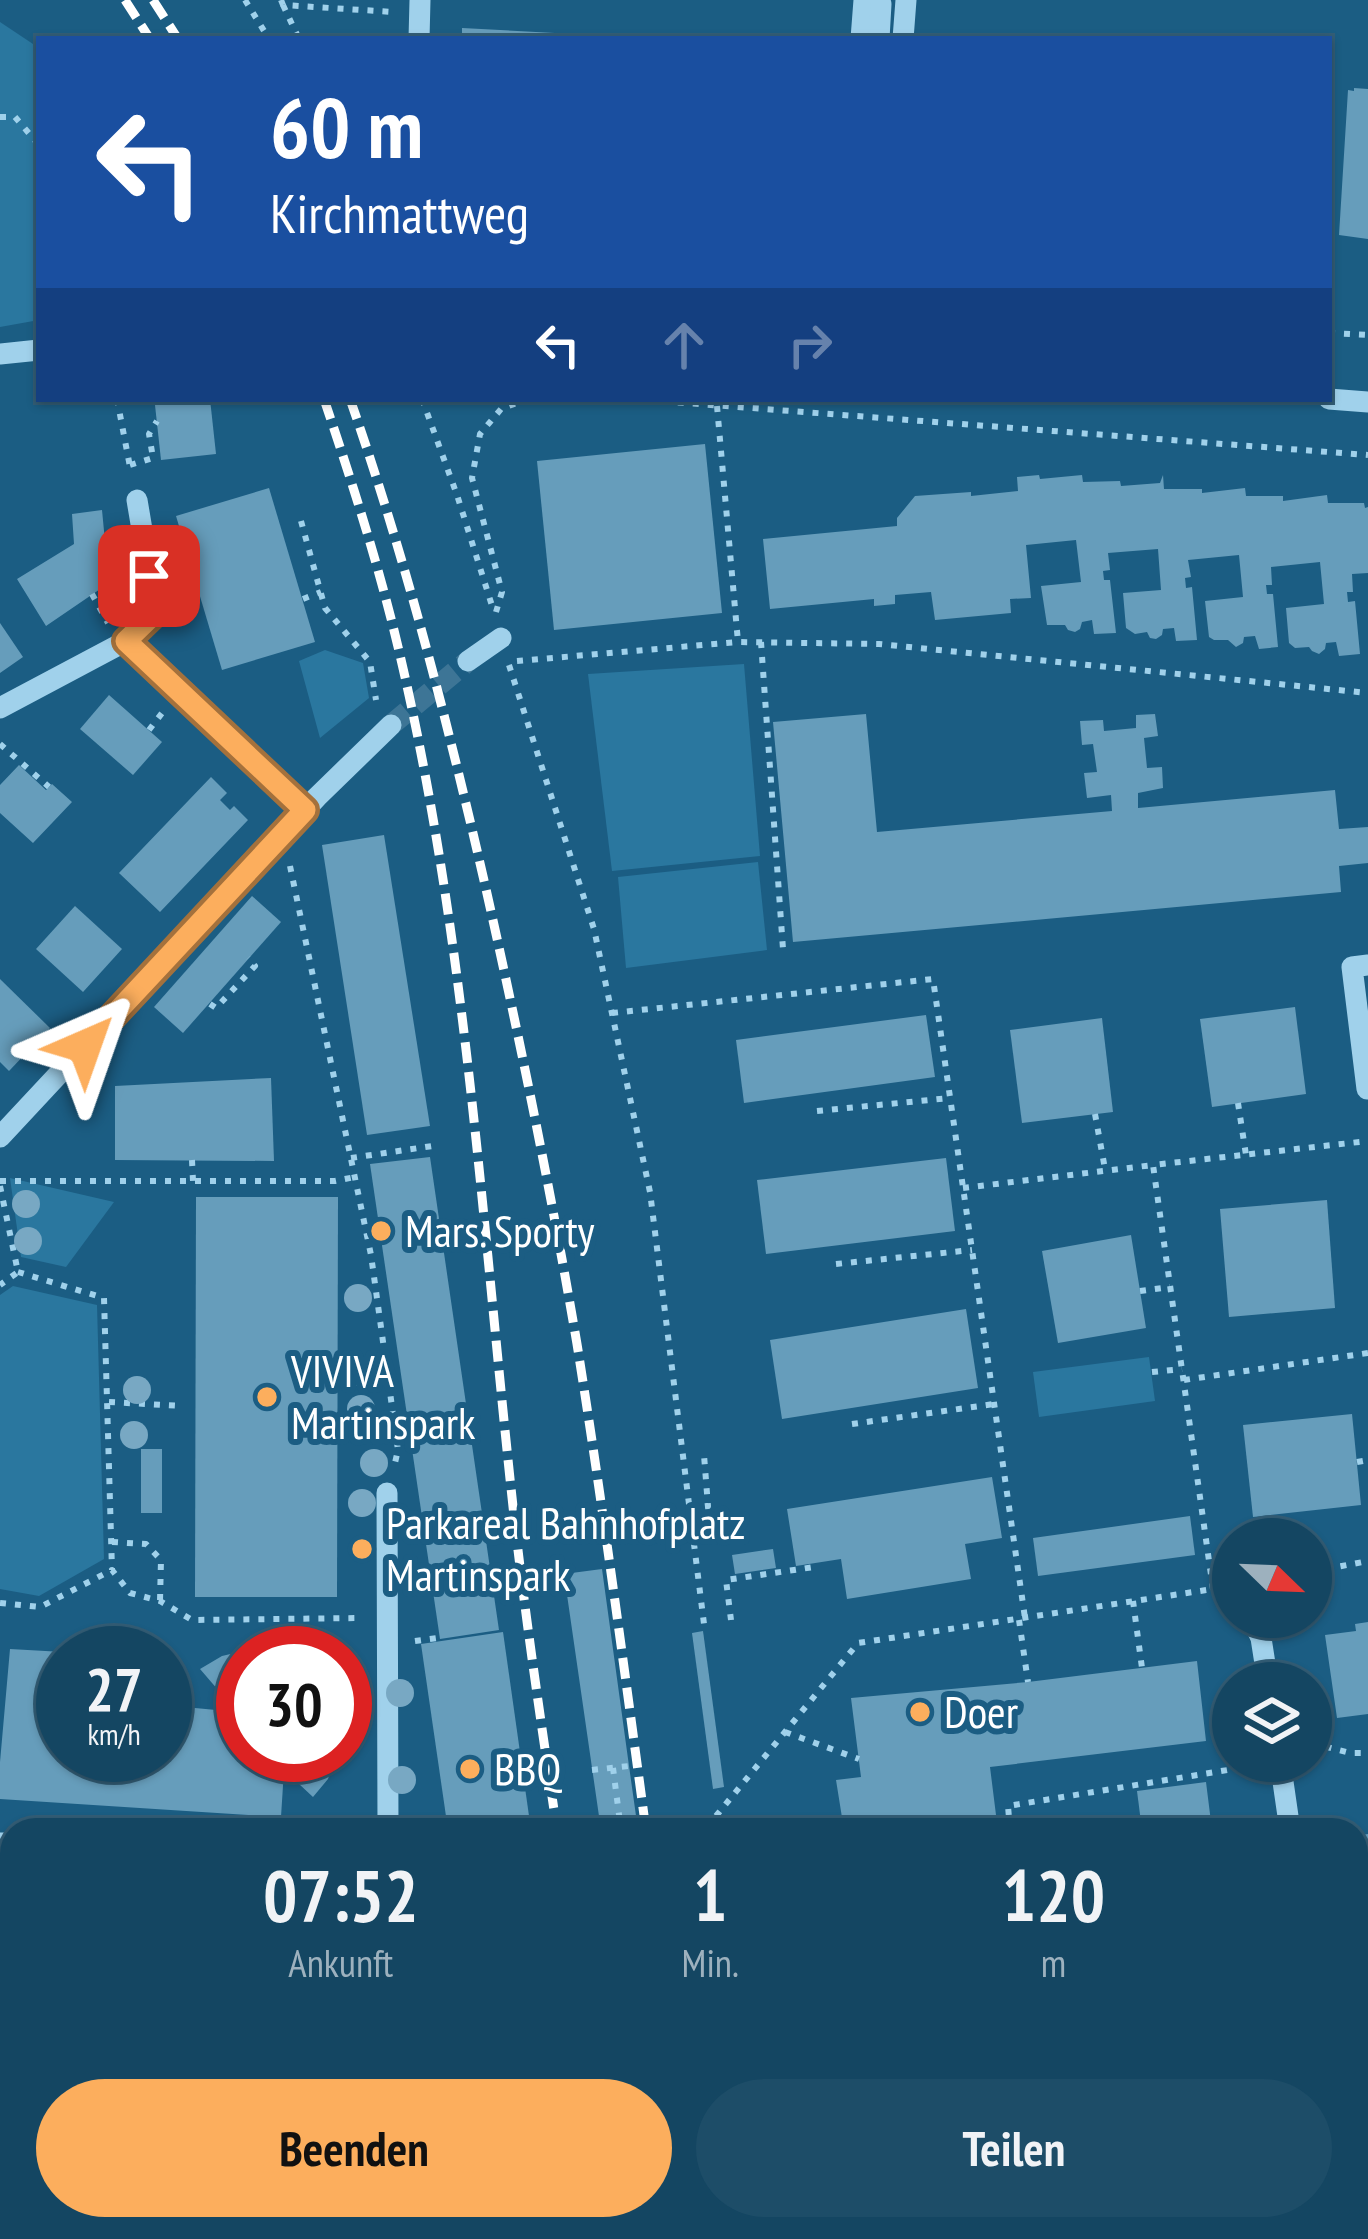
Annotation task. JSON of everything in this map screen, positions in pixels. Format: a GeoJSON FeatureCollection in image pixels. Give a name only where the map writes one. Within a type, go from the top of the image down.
{"type":"FeatureCollection","features":[{"type":"Feature","properties":{"kind":"street"},"geometry":{"type":"LineString","coordinates":[[903,36],[905,0]]}},
{"type":"Feature","properties":{"kind":"street"},"geometry":{"type":"LineString","coordinates":[[862,36],[873,2]]}},
{"type":"Feature","properties":{"kind":"street"},"geometry":{"type":"LineString","coordinates":[[873,2],[878,36]]}},
{"type":"Feature","properties":{"kind":"street"},"geometry":{"type":"LineString","coordinates":[[0,354],[36,350]]}},
{"type":"Feature","properties":{"kind":"street"},"geometry":{"type":"LineString","coordinates":[[1332,399],[1368,402]]}},
{"type":"Feature","properties":{"kind":"street"},"geometry":{"type":"LineString","coordinates":[[0,708],[126,641],[155,613],[137,500]]}},
{"type":"Feature","properties":{"kind":"street"},"geometry":{"type":"LineString","coordinates":[[468,661],[501,638]]}},
{"type":"Feature","properties":{"kind":"street"},"geometry":{"type":"LineString","coordinates":[[126,641],[305,810]]}},
{"type":"Feature","properties":{"kind":"street"},"geometry":{"type":"LineString","coordinates":[[0,1137],[305,810],[391,725]]}},
{"type":"Feature","properties":{"kind":"street"},"geometry":{"type":"LineString","coordinates":[[1367,1089],[1352,967],[1368,964]]}},
{"type":"Feature","properties":{"kind":"street"},"geometry":{"type":"LineString","coordinates":[[387,1493],[388,1818]]}},
{"type":"Feature","properties":{"kind":"street"},"geometry":{"type":"LineString","coordinates":[[1283,1782],[1288,1818]]}},
{"type":"Feature","properties":{"kind":"path"},"geometry":{"type":"LineString","coordinates":[[245,0],[267,36]]}},
{"type":"Feature","properties":{"kind":"path"},"geometry":{"type":"LineString","coordinates":[[298,36],[282,2],[420,7]]}},
{"type":"Feature","properties":{"kind":"path"},"geometry":{"type":"LineString","coordinates":[[0,117],[15,117],[36,142]]}},
{"type":"Feature","properties":{"kind":"path"},"geometry":{"type":"LineString","coordinates":[[1332,333],[1368,335]]}},
{"type":"Feature","properties":{"kind":"path"},"geometry":{"type":"LineString","coordinates":[[118,402],[137,500]]}},
{"type":"Feature","properties":{"kind":"path"},"geometry":{"type":"LineString","coordinates":[[423,402],[495,615],[502,592],[472,478],[480,434],[502,409],[520,402]]}},
{"type":"Feature","properties":{"kind":"path"},"geometry":{"type":"LineString","coordinates":[[669,402],[1368,455]]}},
{"type":"Feature","properties":{"kind":"path"},"geometry":{"type":"LineString","coordinates":[[717,406],[738,642]]}},
{"type":"Feature","properties":{"kind":"path"},"geometry":{"type":"LineString","coordinates":[[130,465],[154,458],[149,434],[157,421]]}},
{"type":"Feature","properties":{"kind":"path"},"geometry":{"type":"LineString","coordinates":[[301,521],[326,608],[370,662],[377,699],[362,714]]}},
{"type":"Feature","properties":{"kind":"path"},"geometry":{"type":"LineString","coordinates":[[303,599],[321,592]]}},
{"type":"Feature","properties":{"kind":"path"},"geometry":{"type":"LineString","coordinates":[[92,595],[102,611]]}},
{"type":"Feature","properties":{"kind":"path"},"geometry":{"type":"LineString","coordinates":[[704,1624],[650,1192],[594,929],[508,661],[738,642],[879,644],[1368,693]]}},
{"type":"Feature","properties":{"kind":"path"},"geometry":{"type":"LineString","coordinates":[[761,642],[783,949]]}},
{"type":"Feature","properties":{"kind":"path"},"geometry":{"type":"LineString","coordinates":[[0,744],[49,787]]}},
{"type":"Feature","properties":{"kind":"path"},"geometry":{"type":"LineString","coordinates":[[284,834],[371,1255],[398,1450],[387,1493]]}},
{"type":"Feature","properties":{"kind":"path"},"geometry":{"type":"LineString","coordinates":[[210,1004],[216,1009],[255,966],[248,958]]}},
{"type":"Feature","properties":{"kind":"path"},"geometry":{"type":"LineString","coordinates":[[612,1012],[933,980],[1028,1682]]}},
{"type":"Feature","properties":{"kind":"path"},"geometry":{"type":"LineString","coordinates":[[817,1111],[950,1098]]}},
{"type":"Feature","properties":{"kind":"path"},"geometry":{"type":"LineString","coordinates":[[1238,1103],[1246,1155]]}},
{"type":"Feature","properties":{"kind":"path"},"geometry":{"type":"LineString","coordinates":[[1095,1114],[1106,1171]]}},
{"type":"Feature","properties":{"kind":"path"},"geometry":{"type":"LineString","coordinates":[[963,1188],[1368,1141]]}},
{"type":"Feature","properties":{"kind":"path"},"geometry":{"type":"LineString","coordinates":[[350,1158],[439,1145]]}},
{"type":"Feature","properties":{"kind":"path"},"geometry":{"type":"LineString","coordinates":[[192,1160],[194,1181]]}},
{"type":"Feature","properties":{"kind":"path"},"geometry":{"type":"LineString","coordinates":[[1153,1165],[1212,1575]]}},
{"type":"Feature","properties":{"kind":"path"},"geometry":{"type":"LineString","coordinates":[[18,1272],[0,1184],[355,1178]]}},
{"type":"Feature","properties":{"kind":"path"},"geometry":{"type":"LineString","coordinates":[[836,1264],[972,1250]]}},
{"type":"Feature","properties":{"kind":"path"},"geometry":{"type":"LineString","coordinates":[[0,1285],[18,1272]]}},
{"type":"Feature","properties":{"kind":"path"},"geometry":{"type":"LineString","coordinates":[[18,1272],[104,1298],[112,1570],[130,1593],[160,1601],[192,1620],[388,1617]]}},
{"type":"Feature","properties":{"kind":"path"},"geometry":{"type":"LineString","coordinates":[[1140,1291],[1170,1286]]}},
{"type":"Feature","properties":{"kind":"path"},"geometry":{"type":"LineString","coordinates":[[1184,1380],[1368,1353]]}},
{"type":"Feature","properties":{"kind":"path"},"geometry":{"type":"LineString","coordinates":[[1151,1372],[1182,1369]]}},
{"type":"Feature","properties":{"kind":"path"},"geometry":{"type":"LineString","coordinates":[[109,1402],[183,1406]]}},
{"type":"Feature","properties":{"kind":"path"},"geometry":{"type":"LineString","coordinates":[[852,1424],[994,1404]]}},
{"type":"Feature","properties":{"kind":"path"},"geometry":{"type":"LineString","coordinates":[[690,1508],[708,1506],[704,1455]]}},
{"type":"Feature","properties":{"kind":"path"},"geometry":{"type":"LineString","coordinates":[[1357,1462],[1368,1460]]}},
{"type":"Feature","properties":{"kind":"path"},"geometry":{"type":"LineString","coordinates":[[112,1542],[146,1544],[161,1560],[160,1601]]}},
{"type":"Feature","properties":{"kind":"path"},"geometry":{"type":"LineString","coordinates":[[1332,1568],[1368,1561]]}},
{"type":"Feature","properties":{"kind":"path"},"geometry":{"type":"LineString","coordinates":[[730,1620],[727,1580],[814,1567]]}},
{"type":"Feature","properties":{"kind":"path"},"geometry":{"type":"LineString","coordinates":[[0,1603],[40,1606],[112,1570]]}},
{"type":"Feature","properties":{"kind":"path"},"geometry":{"type":"LineString","coordinates":[[716,1816],[859,1643],[1212,1589]]}},
{"type":"Feature","properties":{"kind":"path"},"geometry":{"type":"LineString","coordinates":[[1132,1601],[1142,1668]]}},
{"type":"Feature","properties":{"kind":"path"},"geometry":{"type":"LineString","coordinates":[[785,1732],[859,1759]]}},
{"type":"Feature","properties":{"kind":"path"},"geometry":{"type":"LineString","coordinates":[[1332,1748],[1368,1753]]}},
{"type":"Feature","properties":{"kind":"path"},"geometry":{"type":"LineString","coordinates":[[592,1770],[629,1766]]}},
{"type":"Feature","properties":{"kind":"path"},"geometry":{"type":"LineString","coordinates":[[613,1768],[620,1818]]}},
{"type":"Feature","properties":{"kind":"path"},"geometry":{"type":"LineString","coordinates":[[1009,1818],[1008,1805],[1212,1771]]}},
{"type":"Feature","properties":{"kind":"shaded area"},"geometry":{"type":"Polygon","coordinates":[[[0,22],[36,46],[36,321],[0,327],[0,22]]]}},
{"type":"Feature","properties":{"kind":"shaded area"},"geometry":{"type":"Polygon","coordinates":[[[325,650],[363,663],[369,698],[320,738],[299,661],[325,650]]]}},
{"type":"Feature","properties":{"kind":"shaded area"},"geometry":{"type":"Polygon","coordinates":[[[744,664],[760,856],[612,871],[588,674],[744,664]]]}},
{"type":"Feature","properties":{"kind":"shaded area"},"geometry":{"type":"Polygon","coordinates":[[[758,862],[767,950],[626,968],[618,877],[758,862]]]}},
{"type":"Feature","properties":{"kind":"shaded area"},"geometry":{"type":"Polygon","coordinates":[[[10,1178],[114,1202],[66,1267],[21,1257],[10,1178]]]}},
{"type":"Feature","properties":{"kind":"shaded area"},"geometry":{"type":"Polygon","coordinates":[[[13,1286],[97,1305],[104,1559],[39,1596],[0,1589],[0,1295],[13,1286]]]}},
{"type":"Feature","properties":{"kind":"shaded area"},"geometry":{"type":"Polygon","coordinates":[[[1149,1357],[1155,1401],[1039,1417],[1033,1372],[1149,1357]]]}},
{"type":"Feature","properties":{"kind":"building"},"geometry":{"type":"Polygon","coordinates":[[[462,28],[592,35],[592,36],[462,36],[462,28]]]}},
{"type":"Feature","properties":{"kind":"building"},"geometry":{"type":"Polygon","coordinates":[[[1368,89],[1368,239],[1339,235],[1348,90],[1368,89]]]}},
{"type":"Feature","properties":{"kind":"building"},"geometry":{"type":"Polygon","coordinates":[[[210,402],[216,454],[161,460],[155,405],[210,402]]]}},
{"type":"Feature","properties":{"kind":"building"},"geometry":{"type":"Polygon","coordinates":[[[705,444],[722,613],[554,630],[537,461],[705,444]]]}},
{"type":"Feature","properties":{"kind":"building"},"geometry":{"type":"Polygon","coordinates":[[[1039,475],[1040,479],[1082,475],[1083,482],[1120,481],[1121,486],[1160,483],[1163,475],[1164,489],[1202,489],[1202,493],[1245,488],[1246,496],[1283,496],[1283,501],[1327,495],[1328,503],[1364,503],[1368,507],[1368,573],[1352,574],[1353,592],[1347,592],[1348,602],[1355,601],[1360,654],[1339,656],[1336,642],[1326,643],[1319,654],[1289,643],[1286,608],[1324,604],[1320,562],[1271,567],[1272,585],[1266,585],[1267,594],[1273,594],[1278,647],[1259,649],[1255,636],[1244,637],[1236,647],[1228,640],[1209,637],[1205,601],[1243,597],[1239,555],[1188,560],[1191,577],[1185,578],[1186,588],[1192,587],[1197,640],[1176,641],[1174,628],[1163,629],[1156,639],[1126,628],[1123,593],[1161,590],[1158,549],[1108,553],[1110,570],[1103,571],[1104,580],[1110,580],[1116,633],[1094,634],[1092,620],[1082,622],[1075,632],[1065,625],[1047,625],[1041,586],[1081,582],[1076,540],[1026,545],[1031,598],[1010,599],[1011,613],[935,620],[931,592],[895,595],[895,604],[874,606],[874,599],[770,609],[763,539],[897,526],[897,518],[915,496],[1018,491],[1017,477],[1039,475]]]}},
{"type":"Feature","properties":{"kind":"building"},"geometry":{"type":"Polygon","coordinates":[[[269,488],[315,642],[222,670],[176,516],[269,488]]]}},
{"type":"Feature","properties":{"kind":"building"},"geometry":{"type":"Polygon","coordinates":[[[102,510],[109,583],[46,626],[17,579],[74,544],[72,514],[102,510]]]}},
{"type":"Feature","properties":{"kind":"building"},"geometry":{"type":"Polygon","coordinates":[[[0,623],[23,657],[0,673],[0,623]]]}},
{"type":"Feature","properties":{"kind":"building"},"geometry":{"type":"Polygon","coordinates":[[[109,695],[162,742],[133,775],[80,729],[109,695]]]}},
{"type":"Feature","properties":{"kind":"building"},"geometry":{"type":"Polygon","coordinates":[[[866,714],[877,832],[1112,811],[1111,795],[1087,798],[1084,773],[1097,772],[1093,744],[1082,745],[1080,721],[1103,720],[1104,731],[1136,728],[1136,715],[1155,714],[1158,736],[1144,738],[1147,768],[1162,767],[1163,788],[1138,793],[1138,808],[1335,790],[1339,829],[1368,827],[1368,863],[1339,866],[1341,892],[793,942],[773,722],[866,714]]]}},
{"type":"Feature","properties":{"kind":"building"},"geometry":{"type":"Polygon","coordinates":[[[19,765],[46,790],[52,784],[72,802],[33,843],[0,813],[0,785],[19,765]]]}},
{"type":"Feature","properties":{"kind":"building"},"geometry":{"type":"Polygon","coordinates":[[[211,777],[227,793],[220,800],[248,820],[160,912],[119,873],[211,777]]]}},
{"type":"Feature","properties":{"kind":"building"},"geometry":{"type":"Polygon","coordinates":[[[384,835],[430,1126],[367,1135],[322,845],[384,835]]]}},
{"type":"Feature","properties":{"kind":"building"},"geometry":{"type":"Polygon","coordinates":[[[252,896],[281,922],[183,1033],[154,1007],[252,896]]]}},
{"type":"Feature","properties":{"kind":"building"},"geometry":{"type":"Polygon","coordinates":[[[75,906],[122,949],[83,992],[36,949],[75,906]]]}},
{"type":"Feature","properties":{"kind":"building"},"geometry":{"type":"Polygon","coordinates":[[[0,979],[50,1028],[9,1071],[0,1062],[0,979]]]}},
{"type":"Feature","properties":{"kind":"building"},"geometry":{"type":"Polygon","coordinates":[[[1295,1007],[1306,1094],[1212,1107],[1200,1019],[1295,1007]]]}},
{"type":"Feature","properties":{"kind":"building"},"geometry":{"type":"Polygon","coordinates":[[[926,1015],[935,1077],[744,1103],[736,1040],[926,1015]]]}},
{"type":"Feature","properties":{"kind":"building"},"geometry":{"type":"Polygon","coordinates":[[[1102,1018],[1113,1112],[1022,1123],[1010,1030],[1102,1018]]]}},
{"type":"Feature","properties":{"kind":"building"},"geometry":{"type":"Polygon","coordinates":[[[271,1078],[274,1161],[115,1160],[115,1086],[271,1078]]]}},
{"type":"Feature","properties":{"kind":"building"},"geometry":{"type":"Polygon","coordinates":[[[430,1157],[499,1630],[440,1639],[370,1164],[430,1157]]]}},
{"type":"Feature","properties":{"kind":"building"},"geometry":{"type":"Polygon","coordinates":[[[946,1158],[955,1231],[766,1254],[757,1180],[946,1158]]]}},
{"type":"Feature","properties":{"kind":"building","name":"VIVIVA Martinspark"},"geometry":{"type":"Polygon","coordinates":[[[196,1197],[338,1197],[337,1597],[195,1597],[196,1197]]]}},
{"type":"Feature","properties":{"kind":"building"},"geometry":{"type":"Polygon","coordinates":[[[1327,1200],[1335,1308],[1229,1317],[1220,1209],[1327,1200]]]}},
{"type":"Feature","properties":{"kind":"building"},"geometry":{"type":"Polygon","coordinates":[[[1131,1235],[1146,1328],[1058,1343],[1042,1251],[1131,1235]]]}},
{"type":"Feature","properties":{"kind":"building"},"geometry":{"type":"Polygon","coordinates":[[[966,1309],[978,1388],[782,1419],[770,1340],[966,1309]]]}},
{"type":"Feature","properties":{"kind":"building"},"geometry":{"type":"Polygon","coordinates":[[[1352,1414],[1361,1505],[1253,1517],[1243,1425],[1352,1414]]]}},
{"type":"Feature","properties":{"kind":"building"},"geometry":{"type":"Polygon","coordinates":[[[141,1449],[162,1449],[162,1513],[141,1513],[141,1449]]]}},
{"type":"Feature","properties":{"kind":"building"},"geometry":{"type":"Polygon","coordinates":[[[992,1477],[1002,1538],[965,1544],[971,1579],[847,1599],[841,1559],[796,1566],[787,1509],[992,1477]]]}},
{"type":"Feature","properties":{"kind":"building"},"geometry":{"type":"Polygon","coordinates":[[[1190,1516],[1195,1555],[1038,1576],[1033,1538],[1190,1516]]]}},
{"type":"Feature","properties":{"kind":"building"},"geometry":{"type":"Polygon","coordinates":[[[773,1549],[776,1568],[735,1574],[732,1555],[773,1549]]]}},
{"type":"Feature","properties":{"kind":"building"},"geometry":{"type":"Polygon","coordinates":[[[602,1569],[636,1818],[599,1818],[564,1574],[602,1569]]]}},
{"type":"Feature","properties":{"kind":"building"},"geometry":{"type":"Polygon","coordinates":[[[1368,1622],[1368,1714],[1337,1718],[1325,1638],[1356,1631],[1355,1624],[1368,1622]]]}},
{"type":"Feature","properties":{"kind":"building"},"geometry":{"type":"Polygon","coordinates":[[[703,1631],[724,1787],[713,1789],[692,1633],[703,1631]]]}},
{"type":"Feature","properties":{"kind":"building"},"geometry":{"type":"Polygon","coordinates":[[[503,1632],[529,1818],[446,1818],[421,1644],[503,1632]]]}},
{"type":"Feature","properties":{"kind":"building"},"geometry":{"type":"Polygon","coordinates":[[[10,1649],[36,1650],[36,1782],[192,1782],[192,1708],[216,1710],[216,1782],[283,1782],[281,1817],[0,1799],[10,1649]]]}},
{"type":"Feature","properties":{"kind":"building"},"geometry":{"type":"Polygon","coordinates":[[[216,1660],[216,1688],[200,1669],[216,1660]]]}},
{"type":"Feature","properties":{"kind":"building"},"geometry":{"type":"Polygon","coordinates":[[[1197,1661],[1206,1741],[990,1767],[996,1818],[842,1818],[836,1780],[861,1777],[851,1698],[1197,1661]]]}},
{"type":"Feature","properties":{"kind":"building"},"geometry":{"type":"Polygon","coordinates":[[[297,1782],[326,1782],[313,1797],[297,1782]]]}},
{"type":"Feature","properties":{"kind":"building"},"geometry":{"type":"Polygon","coordinates":[[[1206,1782],[1210,1818],[1140,1818],[1137,1791],[1206,1782]]]}},
{"type":"Feature","properties":{"kind":"tunnel"},"geometry":{"type":"LineString","coordinates":[[391,725],[468,661]]}},
{"type":"Feature","properties":{"kind":"railway"},"geometry":{"type":"LineString","coordinates":[[125,0],[148,36]]}},
{"type":"Feature","properties":{"kind":"railway"},"geometry":{"type":"LineString","coordinates":[[153,0],[176,36]]}},
{"type":"Feature","properties":{"kind":"railway"},"geometry":{"type":"LineString","coordinates":[[325,402],[391,619],[440,858],[468,1068],[521,1574],[555,1818]]}},
{"type":"Feature","properties":{"kind":"railway"},"geometry":{"type":"LineString","coordinates":[[351,402],[390,520],[441,704],[523,1059],[577,1344],[644,1818]]}},
{"type":"Feature","properties":{"kind":"place","name":"Mars. Sporty"},"geometry":{"type":"Point","coordinates":[381,1231]}},
{"type":"Feature","properties":{"kind":"place","name":"VIVIVA Martinspark"},"geometry":{"type":"Point","coordinates":[267,1397]}},
{"type":"Feature","properties":{"kind":"place","name":"Parkareal Bahnhofplatz Martinspark"},"geometry":{"type":"Point","coordinates":[362,1549]}},
{"type":"Feature","properties":{"kind":"place","name":"Doer"},"geometry":{"type":"Point","coordinates":[920,1712]}},
{"type":"Feature","properties":{"kind":"place","name":"BBQ"},"geometry":{"type":"Point","coordinates":[470,1769]}},
{"type":"Feature","properties":{"kind":"route"},"geometry":{"type":"LineString","coordinates":[[85,1046],[305,810],[126,641],[155,613],[149,576]]}}]}
